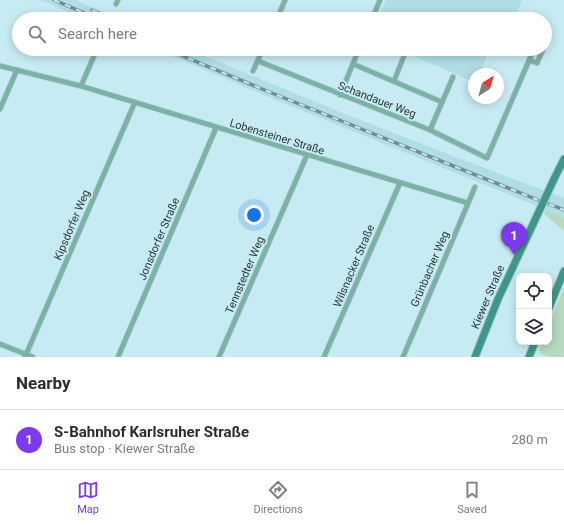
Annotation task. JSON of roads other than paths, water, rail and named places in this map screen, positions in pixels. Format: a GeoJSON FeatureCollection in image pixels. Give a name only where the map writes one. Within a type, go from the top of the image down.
{"type":"FeatureCollection","features":[{"type":"Feature","properties":{"kind":"street"},"geometry":{"type":"LineString","coordinates":[[280,12],[285,0]]}},
{"type":"Feature","properties":{"kind":"street"},"geometry":{"type":"LineString","coordinates":[[375,12],[380,0]]}},
{"type":"Feature","properties":{"kind":"street"},"geometry":{"type":"LineString","coordinates":[[81,86],[94,56]]}},
{"type":"Feature","properties":{"kind":"street"},"geometry":{"type":"LineString","coordinates":[[253,71],[260,56]]}},
{"type":"Feature","properties":{"kind":"street"},"geometry":{"type":"LineString","coordinates":[[340,95],[356,56]]}},
{"type":"Feature","properties":{"kind":"street"},"geometry":{"type":"LineString","coordinates":[[394,81],[404,56]]}},
{"type":"Feature","properties":{"kind":"street"},"geometry":{"type":"LineString","coordinates":[[531,56],[529,60],[537,63],[540,56]]}},
{"type":"Feature","properties":{"kind":"street","name":"Schandauer Weg"},"geometry":{"type":"LineString","coordinates":[[258,61],[430,130],[488,158],[529,60]]}},
{"type":"Feature","properties":{"kind":"street"},"geometry":{"type":"LineString","coordinates":[[353,64],[442,102]]}},
{"type":"Feature","properties":{"kind":"street","name":"Lobensteiner Straße"},"geometry":{"type":"LineString","coordinates":[[0,66],[81,86],[468,203]]}},
{"type":"Feature","properties":{"kind":"street"},"geometry":{"type":"LineString","coordinates":[[0,109],[17,70]]}},
{"type":"Feature","properties":{"kind":"street"},"geometry":{"type":"LineString","coordinates":[[430,130],[453,77]]}},
{"type":"Feature","properties":{"kind":"street","name":"Kipsdorfer Weg"},"geometry":{"type":"LineString","coordinates":[[26,356],[135,102]]}},
{"type":"Feature","properties":{"kind":"street","name":"Jonsdorfer Straße"},"geometry":{"type":"LineString","coordinates":[[118,357],[216,128]]}},
{"type":"Feature","properties":{"kind":"street","name":"Tennstedter Weg"},"geometry":{"type":"LineString","coordinates":[[219,357],[307,155]]}},
{"type":"Feature","properties":{"kind":"street","name":"Kiewer Straße"},"geometry":{"type":"LineString","coordinates":[[475,357],[498,299],[564,159]]}},
{"type":"Feature","properties":{"kind":"street","name":"Wilsnacker Straße"},"geometry":{"type":"LineString","coordinates":[[324,357],[400,183]]}},
{"type":"Feature","properties":{"kind":"street","name":"Grünbacher Weg"},"geometry":{"type":"LineString","coordinates":[[403,357],[475,187]]}},
{"type":"Feature","properties":{"kind":"street"},"geometry":{"type":"LineString","coordinates":[[552,301],[564,272]]}},
{"type":"Feature","properties":{"kind":"street"},"geometry":{"type":"LineString","coordinates":[[0,344],[26,356],[33,357]]}},
{"type":"Feature","properties":{"kind":"street"},"geometry":{"type":"LineString","coordinates":[[529,357],[534,345]]}},
{"type":"Feature","properties":{"kind":"railway"},"geometry":{"type":"LineString","coordinates":[[54,0],[82,12]]}},
{"type":"Feature","properties":{"kind":"railway"},"geometry":{"type":"LineString","coordinates":[[92,10],[96,12]]}},
{"type":"Feature","properties":{"kind":"railway"},"geometry":{"type":"LineString","coordinates":[[183,56],[538,200]]}},
{"type":"Feature","properties":{"kind":"railway"},"geometry":{"type":"LineString","coordinates":[[549,204],[564,210]]}},
{"type":"Feature","properties":{"kind":"place","name":"S-Bahnhof Karlsruher Straße"},"geometry":{"type":"Point","coordinates":[514,255]}}]}
